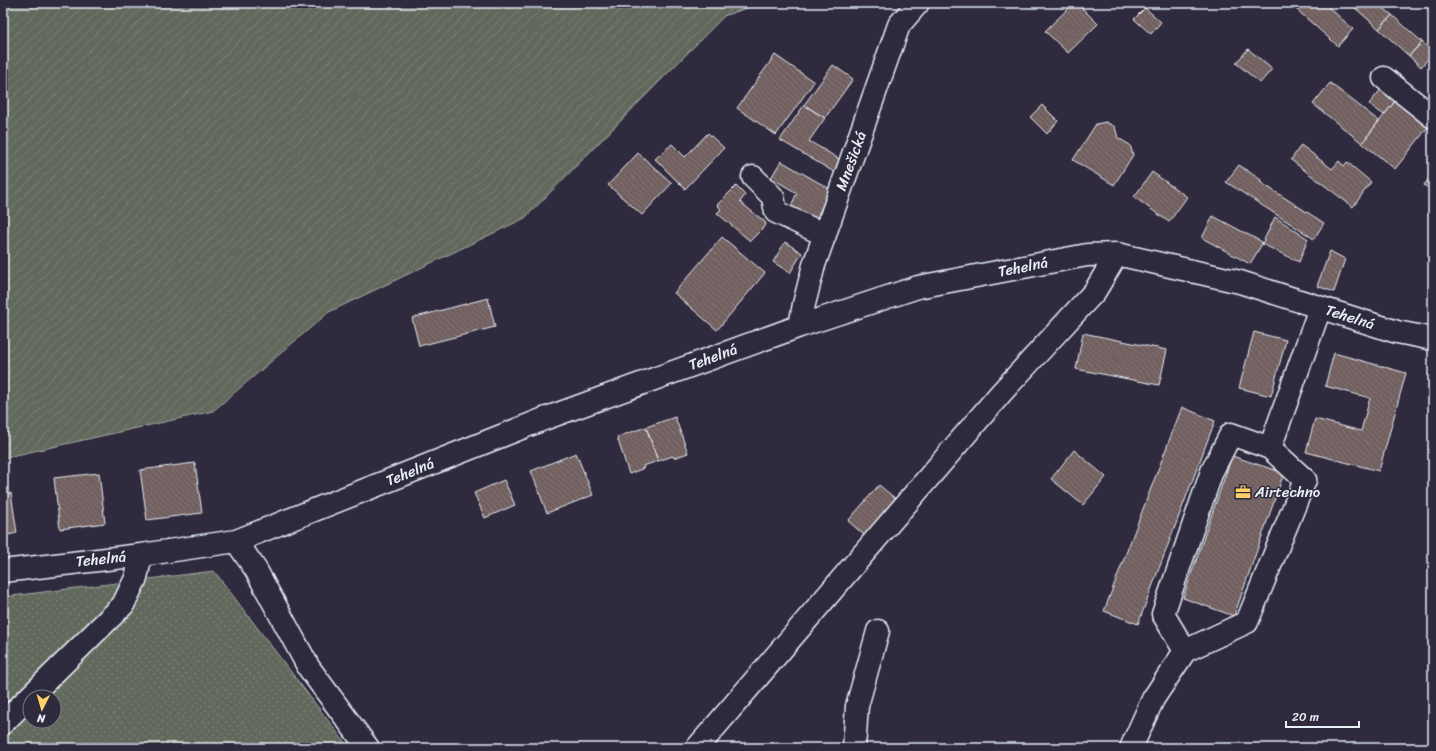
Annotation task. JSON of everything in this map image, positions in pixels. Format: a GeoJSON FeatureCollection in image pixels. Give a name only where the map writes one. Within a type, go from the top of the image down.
{"type":"FeatureCollection","features":[{"type":"Feature","properties":{"kind":"street","name":"Mnešická"},"geometry":{"type":"LineString","coordinates":[[800,326],[814,265],[899,25],[918,3]]}},
{"type":"Feature","properties":{"kind":"street"},"geometry":{"type":"LineString","coordinates":[[1384,78],[1433,117]]}},
{"type":"Feature","properties":{"kind":"street"},"geometry":{"type":"LineString","coordinates":[[753,177],[773,197],[776,212],[825,235]]}},
{"type":"Feature","properties":{"kind":"street"},"geometry":{"type":"LineString","coordinates":[[697,748],[1001,393],[1095,291],[1117,254]]}},
{"type":"Feature","properties":{"kind":"street","name":"Tehelná"},"geometry":{"type":"LineString","coordinates":[[11,570],[141,555],[236,541],[544,419],[800,326],[918,287],[1087,255],[1117,254],[1240,282],[1397,332],[1433,339]]}},
{"type":"Feature","properties":{"kind":"street"},"geometry":{"type":"LineString","coordinates":[[1270,448],[1320,308]]}},
{"type":"Feature","properties":{"kind":"street"},"geometry":{"type":"LineString","coordinates":[[1132,748],[1153,699],[1185,651],[1247,622],[1305,480],[1270,448],[1231,434],[1212,471],[1163,614],[1185,651]]}},
{"type":"Feature","properties":{"kind":"street"},"geometry":{"type":"LineString","coordinates":[[236,541],[256,570],[309,668],[368,748]]}},
{"type":"Feature","properties":{"kind":"street"},"geometry":{"type":"LineString","coordinates":[[3,723],[123,605],[136,578],[141,555]]}},
{"type":"Feature","properties":{"kind":"street"},"geometry":{"type":"LineString","coordinates":[[3,589],[11,570]]}},
{"type":"Feature","properties":{"kind":"street"},"geometry":{"type":"LineString","coordinates":[[854,748],[857,706],[878,631]]}},
{"type":"Feature","properties":{"kind":"green space"},"geometry":{"type":"Polygon","coordinates":[[[3,3],[761,3],[724,16],[525,218],[329,312],[213,411],[3,458],[3,3]]]}},
{"type":"Feature","properties":{"kind":"green space"},"geometry":{"type":"Polygon","coordinates":[[[214,571],[349,748],[3,748],[3,597],[214,571]]]}},
{"type":"Feature","properties":{"kind":"building"},"geometry":{"type":"Polygon","coordinates":[[[1074,3],[1077,3],[1098,24],[1068,53],[1045,31],[1074,3]]]}},
{"type":"Feature","properties":{"kind":"building"},"geometry":{"type":"Polygon","coordinates":[[[1289,3],[1324,3],[1353,29],[1338,46],[1289,3]]]}},
{"type":"Feature","properties":{"kind":"building"},"geometry":{"type":"Polygon","coordinates":[[[1357,3],[1378,3],[1392,15],[1379,29],[1354,7],[1357,3]]]}},
{"type":"Feature","properties":{"kind":"building"},"geometry":{"type":"Polygon","coordinates":[[[1145,8],[1161,22],[1151,34],[1134,19],[1145,8]]]}},
{"type":"Feature","properties":{"kind":"building"},"geometry":{"type":"Polygon","coordinates":[[[1392,15],[1422,42],[1409,56],[1379,29],[1392,15]]]}},
{"type":"Feature","properties":{"kind":"building"},"geometry":{"type":"Polygon","coordinates":[[[1422,42],[1433,53],[1421,67],[1409,56],[1422,42]]]}},
{"type":"Feature","properties":{"kind":"building"},"geometry":{"type":"Polygon","coordinates":[[[1248,49],[1272,69],[1260,83],[1236,63],[1248,49]]]}},
{"type":"Feature","properties":{"kind":"building"},"geometry":{"type":"Polygon","coordinates":[[[775,55],[814,82],[776,135],[737,108],[775,55]]]}},
{"type":"Feature","properties":{"kind":"building"},"geometry":{"type":"Polygon","coordinates":[[[833,65],[853,79],[825,118],[804,105],[833,65]]]}},
{"type":"Feature","properties":{"kind":"building"},"geometry":{"type":"Polygon","coordinates":[[[1330,83],[1379,121],[1362,143],[1313,104],[1330,83]]]}},
{"type":"Feature","properties":{"kind":"building"},"geometry":{"type":"Polygon","coordinates":[[[1382,88],[1396,100],[1384,115],[1369,104],[1382,88]]]}},
{"type":"Feature","properties":{"kind":"building"},"geometry":{"type":"Polygon","coordinates":[[[1396,100],[1429,126],[1395,169],[1362,143],[1396,100]]]}},
{"type":"Feature","properties":{"kind":"building"},"geometry":{"type":"Polygon","coordinates":[[[804,105],[825,118],[809,141],[846,163],[839,175],[780,140],[804,105]]]}},
{"type":"Feature","properties":{"kind":"building"},"geometry":{"type":"Polygon","coordinates":[[[1042,105],[1058,121],[1047,134],[1030,117],[1042,105]]]}},
{"type":"Feature","properties":{"kind":"building"},"geometry":{"type":"Polygon","coordinates":[[[1106,122],[1115,127],[1118,138],[1130,145],[1133,155],[1114,185],[1073,160],[1096,124],[1106,122]]]}},
{"type":"Feature","properties":{"kind":"building"},"geometry":{"type":"Polygon","coordinates":[[[708,133],[724,148],[685,189],[655,159],[672,144],[685,157],[708,133]]]}},
{"type":"Feature","properties":{"kind":"building"},"geometry":{"type":"Polygon","coordinates":[[[1301,145],[1332,169],[1339,161],[1344,166],[1347,162],[1371,182],[1353,207],[1291,160],[1301,145]]]}},
{"type":"Feature","properties":{"kind":"building"},"geometry":{"type":"Polygon","coordinates":[[[638,153],[672,183],[642,215],[608,185],[638,153]]]}},
{"type":"Feature","properties":{"kind":"building"},"geometry":{"type":"Polygon","coordinates":[[[781,161],[830,189],[814,224],[788,212],[797,193],[771,178],[781,161]]]}},
{"type":"Feature","properties":{"kind":"building"},"geometry":{"type":"Polygon","coordinates":[[[1239,165],[1261,180],[1260,182],[1324,223],[1314,239],[1226,182],[1239,165]]]}},
{"type":"Feature","properties":{"kind":"building"},"geometry":{"type":"Polygon","coordinates":[[[1152,172],[1187,197],[1169,222],[1134,197],[1152,172]]]}},
{"type":"Feature","properties":{"kind":"building"},"geometry":{"type":"Polygon","coordinates":[[[1433,173],[1433,192],[1424,185],[1433,173]]]}},
{"type":"Feature","properties":{"kind":"building"},"geometry":{"type":"Polygon","coordinates":[[[736,186],[745,195],[740,202],[765,222],[766,225],[750,241],[717,213],[721,209],[717,205],[736,186]]]}},
{"type":"Feature","properties":{"kind":"building"},"geometry":{"type":"Polygon","coordinates":[[[1213,216],[1262,242],[1250,264],[1202,238],[1213,216]]]}},
{"type":"Feature","properties":{"kind":"building"},"geometry":{"type":"Polygon","coordinates":[[[1275,217],[1308,239],[1299,262],[1262,244],[1275,217]]]}},
{"type":"Feature","properties":{"kind":"building"},"geometry":{"type":"Polygon","coordinates":[[[722,237],[765,273],[717,330],[674,293],[722,237]]]}},
{"type":"Feature","properties":{"kind":"building"},"geometry":{"type":"Polygon","coordinates":[[[785,242],[802,253],[790,273],[773,262],[785,242]]]}},
{"type":"Feature","properties":{"kind":"building"},"geometry":{"type":"Polygon","coordinates":[[[1330,251],[1345,259],[1334,292],[1317,286],[1330,251]]]}},
{"type":"Feature","properties":{"kind":"building"},"geometry":{"type":"Polygon","coordinates":[[[488,298],[495,327],[419,346],[412,318],[488,298]]]}},
{"type":"Feature","properties":{"kind":"building"},"geometry":{"type":"Polygon","coordinates":[[[1254,332],[1286,340],[1271,396],[1239,388],[1254,332]]]}},
{"type":"Feature","properties":{"kind":"building"},"geometry":{"type":"Polygon","coordinates":[[[1083,333],[1167,350],[1159,385],[1076,369],[1083,333]]]}},
{"type":"Feature","properties":{"kind":"building"},"geometry":{"type":"Polygon","coordinates":[[[1334,353],[1406,373],[1379,471],[1306,452],[1315,419],[1361,431],[1370,398],[1325,386],[1334,353]]]}},
{"type":"Feature","properties":{"kind":"building"},"geometry":{"type":"Polygon","coordinates":[[[1182,407],[1215,421],[1138,624],[1104,611],[1182,407]]]}},
{"type":"Feature","properties":{"kind":"building"},"geometry":{"type":"Polygon","coordinates":[[[675,417],[688,453],[674,458],[673,456],[658,461],[646,427],[675,417]]]}},
{"type":"Feature","properties":{"kind":"building"},"geometry":{"type":"Polygon","coordinates":[[[646,427],[658,461],[643,466],[644,468],[629,474],[617,437],[646,427]]]}},
{"type":"Feature","properties":{"kind":"building"},"geometry":{"type":"Polygon","coordinates":[[[1074,450],[1106,477],[1083,505],[1051,479],[1074,450]]]}},
{"type":"Feature","properties":{"kind":"building"},"geometry":{"type":"Polygon","coordinates":[[[576,453],[593,495],[547,513],[531,471],[576,453]]]}},
{"type":"Feature","properties":{"kind":"building"},"geometry":{"type":"Polygon","coordinates":[[[1232,456],[1284,473],[1234,616],[1183,598],[1232,456]]]}},
{"type":"Feature","properties":{"kind":"building"},"geometry":{"type":"Polygon","coordinates":[[[195,463],[202,513],[147,520],[140,470],[195,463]]]}},
{"type":"Feature","properties":{"kind":"building"},"geometry":{"type":"Polygon","coordinates":[[[99,473],[105,523],[60,529],[54,478],[99,473]]]}},
{"type":"Feature","properties":{"kind":"building"},"geometry":{"type":"Polygon","coordinates":[[[504,480],[515,505],[485,518],[474,493],[504,480]]]}},
{"type":"Feature","properties":{"kind":"building"},"geometry":{"type":"Polygon","coordinates":[[[879,485],[897,500],[865,536],[848,521],[879,485]]]}},
{"type":"Feature","properties":{"kind":"building"},"geometry":{"type":"Polygon","coordinates":[[[11,493],[17,533],[3,536],[3,495],[11,493]]]}},
{"type":"Feature","properties":{"kind":"place","name":"Airtechno"},"geometry":{"type":"Point","coordinates":[1243,492]}}]}
